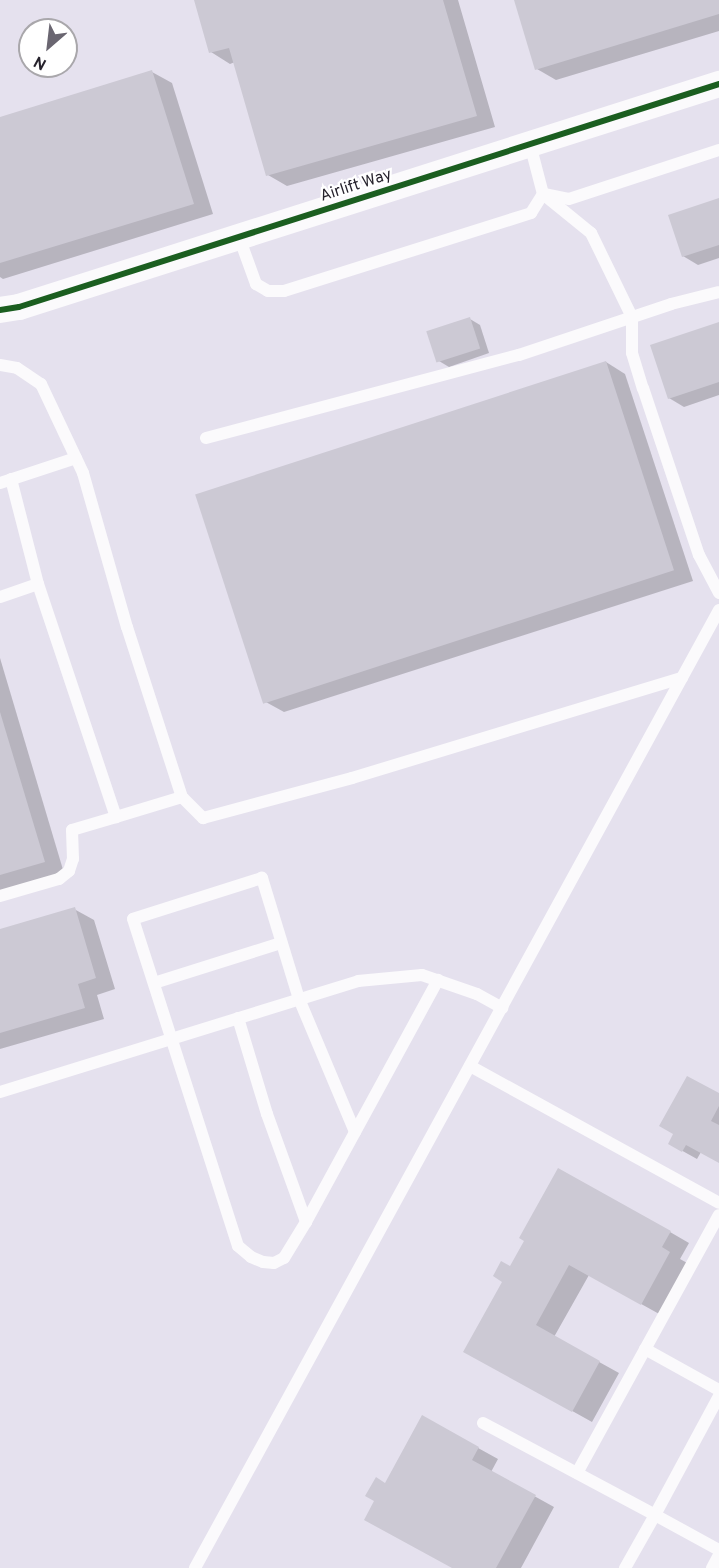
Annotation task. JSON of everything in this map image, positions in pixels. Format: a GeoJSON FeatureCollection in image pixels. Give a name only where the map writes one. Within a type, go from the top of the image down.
{"type":"FeatureCollection","features":[{"type":"Feature","properties":{"kind":"street","name":"Airlift Way"},"geometry":{"type":"LineString","coordinates":[[0,310],[20,307],[719,84]]}},
{"type":"Feature","properties":{"kind":"lane"},"geometry":{"type":"LineString","coordinates":[[530,144],[543,194],[591,233],[632,317],[632,353],[643,388],[699,555],[719,593]]}},
{"type":"Feature","properties":{"kind":"lane"},"geometry":{"type":"LineString","coordinates":[[543,194],[569,199],[719,150]]}},
{"type":"Feature","properties":{"kind":"lane"},"geometry":{"type":"LineString","coordinates":[[239,237],[256,284],[268,291],[284,291],[531,213],[543,194]]}},
{"type":"Feature","properties":{"kind":"lane"},"geometry":{"type":"LineString","coordinates":[[206,438],[519,355],[632,317],[719,292]]}},
{"type":"Feature","properties":{"kind":"lane"},"geometry":{"type":"LineString","coordinates":[[0,365],[17,368],[41,384],[83,473],[130,638],[182,797],[203,818],[363,775],[682,678]]}},
{"type":"Feature","properties":{"kind":"lane"},"geometry":{"type":"LineString","coordinates":[[76,458],[6,481],[116,817]]}},
{"type":"Feature","properties":{"kind":"lane"},"geometry":{"type":"LineString","coordinates":[[0,597],[38,584]]}},
{"type":"Feature","properties":{"kind":"lane"},"geometry":{"type":"LineString","coordinates":[[200,1566],[719,610]]}},
{"type":"Feature","properties":{"kind":"lane"},"geometry":{"type":"LineString","coordinates":[[0,896],[59,879],[69,871],[73,859],[72,830],[182,797]]}},
{"type":"Feature","properties":{"kind":"lane"},"geometry":{"type":"LineString","coordinates":[[355,1132],[299,999],[262,878],[133,919],[238,1246],[251,1257],[273,1263],[284,1258],[306,1222],[438,981]]}},
{"type":"Feature","properties":{"kind":"lane"},"geometry":{"type":"LineString","coordinates":[[154,983],[282,943]]}},
{"type":"Feature","properties":{"kind":"lane"},"geometry":{"type":"LineString","coordinates":[[0,1092],[358,981],[422,975],[477,994],[502,1008]]}},
{"type":"Feature","properties":{"kind":"lane"},"geometry":{"type":"LineString","coordinates":[[238,1018],[267,1114],[306,1222]]}},
{"type":"Feature","properties":{"kind":"lane"},"geometry":{"type":"LineString","coordinates":[[470,1066],[719,1203]]}},
{"type":"Feature","properties":{"kind":"lane"},"geometry":{"type":"LineString","coordinates":[[577,1473],[719,1215]]}},
{"type":"Feature","properties":{"kind":"lane"},"geometry":{"type":"LineString","coordinates":[[645,1349],[719,1390]]}},
{"type":"Feature","properties":{"kind":"lane"},"geometry":{"type":"LineString","coordinates":[[625,1568],[719,1396]]}},
{"type":"Feature","properties":{"kind":"lane"},"geometry":{"type":"LineString","coordinates":[[483,1423],[719,1550]]}},
{"type":"Feature","properties":{"kind":"lane"},"geometry":{"type":"LineString","coordinates":[[712,1568],[719,1555]]}},
{"type":"Feature","properties":{"kind":"building"},"geometry":{"type":"Polygon","coordinates":[[[194,0],[443,0],[477,116],[266,176],[229,48],[209,53],[194,0]]]}},
{"type":"Feature","properties":{"kind":"building"},"geometry":{"type":"Polygon","coordinates":[[[514,0],[719,0],[719,14],[535,70],[514,0]]]}},
{"type":"Feature","properties":{"kind":"building"},"geometry":{"type":"Polygon","coordinates":[[[152,70],[194,204],[0,263],[0,117],[152,70]]]}},
{"type":"Feature","properties":{"kind":"building"},"geometry":{"type":"Polygon","coordinates":[[[719,198],[719,245],[682,257],[668,215],[719,198]]]}},
{"type":"Feature","properties":{"kind":"building"},"geometry":{"type":"Polygon","coordinates":[[[470,317],[480,348],[436,363],[426,331],[470,317]]]}},
{"type":"Feature","properties":{"kind":"building"},"geometry":{"type":"Polygon","coordinates":[[[719,322],[719,382],[668,399],[650,345],[719,322]]]}},
{"type":"Feature","properties":{"kind":"building"},"geometry":{"type":"Polygon","coordinates":[[[606,361],[674,570],[263,704],[195,494],[606,361]]]}},
{"type":"Feature","properties":{"kind":"building"},"geometry":{"type":"Polygon","coordinates":[[[0,712],[45,862],[0,875],[0,712]]]}},
{"type":"Feature","properties":{"kind":"building"},"geometry":{"type":"Polygon","coordinates":[[[75,907],[96,978],[78,984],[85,1008],[0,1033],[0,929],[75,907]]]}},
{"type":"Feature","properties":{"kind":"building"},"geometry":{"type":"Polygon","coordinates":[[[687,1076],[719,1093],[719,1106],[711,1121],[719,1125],[719,1163],[686,1145],[682,1152],[668,1144],[673,1134],[659,1126],[687,1076]]]}},
{"type":"Feature","properties":{"kind":"building"},"geometry":{"type":"Polygon","coordinates":[[[558,1168],[671,1231],[662,1247],[670,1252],[641,1305],[569,1265],[536,1325],[600,1361],[572,1412],[463,1352],[502,1282],[493,1276],[501,1261],[510,1266],[524,1241],[519,1238],[558,1168]]]}},
{"type":"Feature","properties":{"kind":"building"},"geometry":{"type":"Polygon","coordinates":[[[422,1415],[479,1447],[472,1460],[536,1495],[496,1568],[452,1568],[364,1520],[374,1501],[365,1496],[376,1477],[385,1483],[422,1415]]]}},
{"type":"Feature","properties":{"kind":"cycle path"},"geometry":{"type":"LineString","coordinates":[[0,310],[19,307],[719,84]]}}]}
